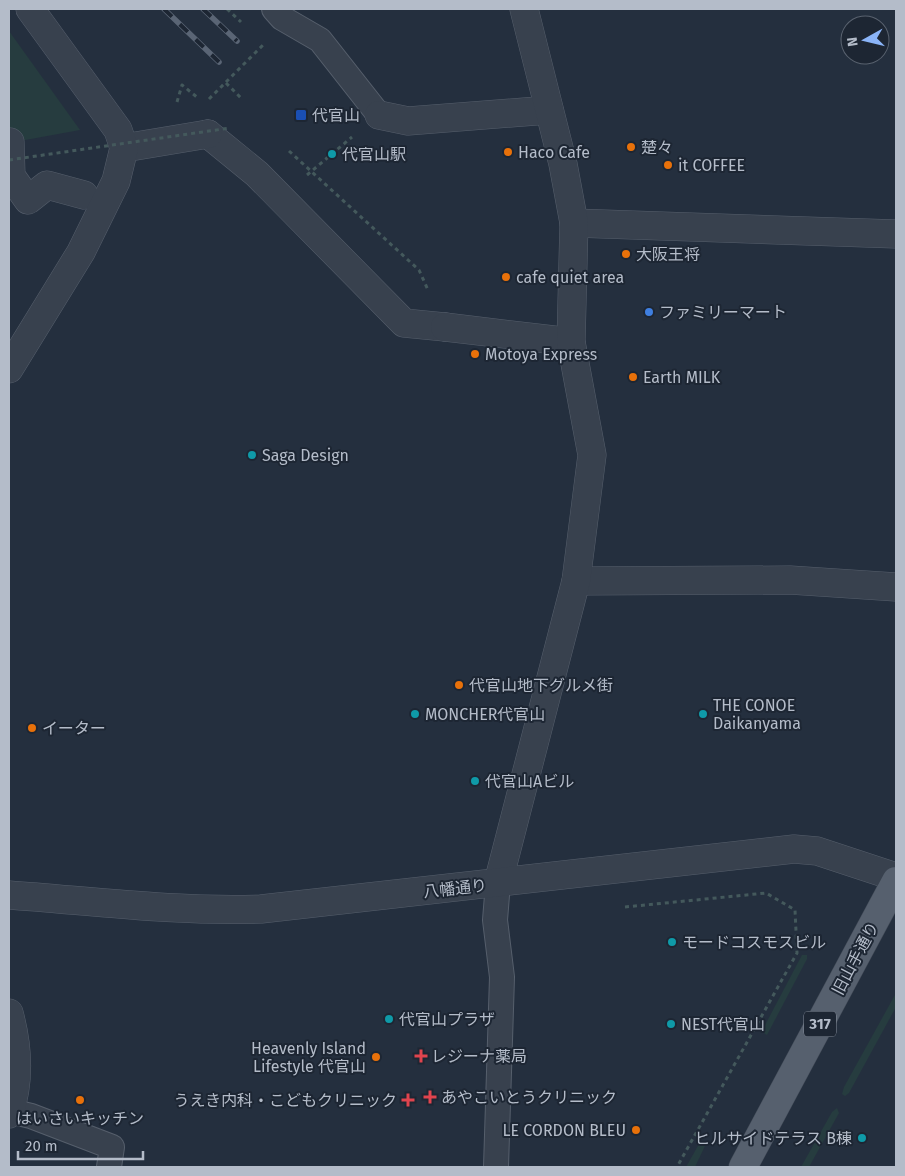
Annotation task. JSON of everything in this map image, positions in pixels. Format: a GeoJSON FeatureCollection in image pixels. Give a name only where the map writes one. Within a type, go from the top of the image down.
{"type":"FeatureCollection","features":[{"type":"Feature","properties":{"kind":"main road","name":"旧山手通り"},"geometry":{"type":"LineString","coordinates":[[743,1167],[896,879]]}},
{"type":"Feature","properties":{"kind":"street"},"geometry":{"type":"LineString","coordinates":[[9,369],[81,252],[116,181],[124,148],[118,130],[30,9]]}},
{"type":"Feature","properties":{"kind":"street"},"geometry":{"type":"LineString","coordinates":[[498,883],[576,580],[592,456],[571,342],[574,223],[563,164],[524,9]]}},
{"type":"Feature","properties":{"kind":"street"},"geometry":{"type":"LineString","coordinates":[[379,115],[408,121],[549,110]]}},
{"type":"Feature","properties":{"kind":"street"},"geometry":{"type":"LineString","coordinates":[[124,148],[219,131],[257,174],[404,323],[571,342]]}},
{"type":"Feature","properties":{"kind":"street"},"geometry":{"type":"LineString","coordinates":[[9,151],[10,176],[28,200],[47,185],[84,195]]}},
{"type":"Feature","properties":{"kind":"street"},"geometry":{"type":"LineString","coordinates":[[574,223],[896,234]]}},
{"type":"Feature","properties":{"kind":"street"},"geometry":{"type":"LineString","coordinates":[[576,580],[790,580],[896,587]]}},
{"type":"Feature","properties":{"kind":"street","name":"八幡通り"},"geometry":{"type":"LineString","coordinates":[[9,895],[229,910],[261,909],[794,848],[816,851],[896,879]]}},
{"type":"Feature","properties":{"kind":"street"},"geometry":{"type":"LineString","coordinates":[[9,1013],[17,1064],[16,1088],[9,1113]]}},
{"type":"Feature","properties":{"kind":"lane"},"geometry":{"type":"LineString","coordinates":[[274,9],[282,18],[320,40],[379,115]]}},
{"type":"Feature","properties":{"kind":"lane"},"geometry":{"type":"LineString","coordinates":[[496,1167],[502,977],[495,920],[498,883]]}},
{"type":"Feature","properties":{"kind":"lane"},"geometry":{"type":"LineString","coordinates":[[9,1113],[32,1116],[112,1147],[108,1167]]}},
{"type":"Feature","properties":{"kind":"path"},"geometry":{"type":"LineString","coordinates":[[205,102],[268,39]]}},
{"type":"Feature","properties":{"kind":"path"},"geometry":{"type":"LineString","coordinates":[[226,82],[241,98]]}},
{"type":"Feature","properties":{"kind":"path"},"geometry":{"type":"LineString","coordinates":[[304,177],[379,115]]}},
{"type":"Feature","properties":{"kind":"path"},"geometry":{"type":"LineString","coordinates":[[9,151],[219,131]]}},
{"type":"Feature","properties":{"kind":"path"},"geometry":{"type":"LineString","coordinates":[[289,151],[419,270],[445,327]]}},
{"type":"Feature","properties":{"kind":"path"},"geometry":{"type":"LineString","coordinates":[[621,907],[766,892],[795,910],[797,953],[677,1167]]}},
{"type":"Feature","properties":{"kind":"green space"},"geometry":{"type":"Polygon","coordinates":[[[9,31],[80,130],[9,143],[9,31]]]}},
{"type":"Feature","properties":{"kind":"green space"},"geometry":{"type":"Polygon","coordinates":[[[802,955],[807,955],[807,959],[767,1035],[764,1033],[764,1027],[802,955]]]}},
{"type":"Feature","properties":{"kind":"green space"},"geometry":{"type":"Polygon","coordinates":[[[896,993],[896,1007],[849,1093],[845,1096],[842,1094],[844,1087],[896,993]]]}},
{"type":"Feature","properties":{"kind":"green space"},"geometry":{"type":"Polygon","coordinates":[[[837,1108],[839,1113],[809,1167],[801,1167],[832,1112],[837,1108]]]}},
{"type":"Feature","properties":{"kind":"green space"},"geometry":{"type":"Polygon","coordinates":[[[699,1144],[705,1146],[695,1167],[686,1167],[699,1144]]]}},
{"type":"Feature","properties":{"kind":"railway"},"geometry":{"type":"LineString","coordinates":[[164,9],[219,62]]}},
{"type":"Feature","properties":{"kind":"railway"},"geometry":{"type":"LineString","coordinates":[[203,9],[237,41]]}},
{"type":"Feature","properties":{"kind":"place","name":"代官山"},"geometry":{"type":"Point","coordinates":[301,115]}},
{"type":"Feature","properties":{"kind":"place","name":"楚々"},"geometry":{"type":"Point","coordinates":[631,147]}},
{"type":"Feature","properties":{"kind":"place","name":"Haco Cafe"},"geometry":{"type":"Point","coordinates":[508,152]}},
{"type":"Feature","properties":{"kind":"place","name":"代官山駅"},"geometry":{"type":"Point","coordinates":[332,154]}},
{"type":"Feature","properties":{"kind":"place","name":"it COFFEE"},"geometry":{"type":"Point","coordinates":[668,165]}},
{"type":"Feature","properties":{"kind":"place","name":"大阪王将"},"geometry":{"type":"Point","coordinates":[626,254]}},
{"type":"Feature","properties":{"kind":"place","name":"cafe quiet area"},"geometry":{"type":"Point","coordinates":[506,277]}},
{"type":"Feature","properties":{"kind":"place","name":"ファミリーマート"},"geometry":{"type":"Point","coordinates":[649,312]}},
{"type":"Feature","properties":{"kind":"place","name":"Motoya Express"},"geometry":{"type":"Point","coordinates":[475,354]}},
{"type":"Feature","properties":{"kind":"place","name":"Earth MILK"},"geometry":{"type":"Point","coordinates":[633,377]}},
{"type":"Feature","properties":{"kind":"place","name":"Saga Design"},"geometry":{"type":"Point","coordinates":[252,455]}},
{"type":"Feature","properties":{"kind":"place","name":"代官山地下グルメ街"},"geometry":{"type":"Point","coordinates":[459,685]}},
{"type":"Feature","properties":{"kind":"place","name":"MONCHER代官山"},"geometry":{"type":"Point","coordinates":[415,714]}},
{"type":"Feature","properties":{"kind":"place","name":"THE CONOE Daikanyama"},"geometry":{"type":"Point","coordinates":[703,714]}},
{"type":"Feature","properties":{"kind":"place","name":"イーター"},"geometry":{"type":"Point","coordinates":[32,728]}},
{"type":"Feature","properties":{"kind":"place","name":"代官山Aビル"},"geometry":{"type":"Point","coordinates":[475,781]}},
{"type":"Feature","properties":{"kind":"place","name":"モードコスモスビル"},"geometry":{"type":"Point","coordinates":[672,942]}},
{"type":"Feature","properties":{"kind":"place","name":"代官山プラザ"},"geometry":{"type":"Point","coordinates":[389,1019]}},
{"type":"Feature","properties":{"kind":"place","name":"NEST代官山"},"geometry":{"type":"Point","coordinates":[671,1024]}},
{"type":"Feature","properties":{"kind":"place","name":"レジーナ薬局"},"geometry":{"type":"Point","coordinates":[421,1056]}},
{"type":"Feature","properties":{"kind":"place","name":"Heavenly Island Lifestyle 代官山"},"geometry":{"type":"Point","coordinates":[376,1057]}},
{"type":"Feature","properties":{"kind":"place","name":"あやこいとうクリニック"},"geometry":{"type":"Point","coordinates":[430,1097]}},
{"type":"Feature","properties":{"kind":"place","name":"はいさいキッチン"},"geometry":{"type":"Point","coordinates":[80,1100]}},
{"type":"Feature","properties":{"kind":"place","name":"うえき内科・こどもクリニック"},"geometry":{"type":"Point","coordinates":[408,1100]}},
{"type":"Feature","properties":{"kind":"place","name":"LE CORDON BLEU"},"geometry":{"type":"Point","coordinates":[636,1130]}},
{"type":"Feature","properties":{"kind":"place","name":"ヒルサイドテラス B棟"},"geometry":{"type":"Point","coordinates":[862,1138]}}]}
